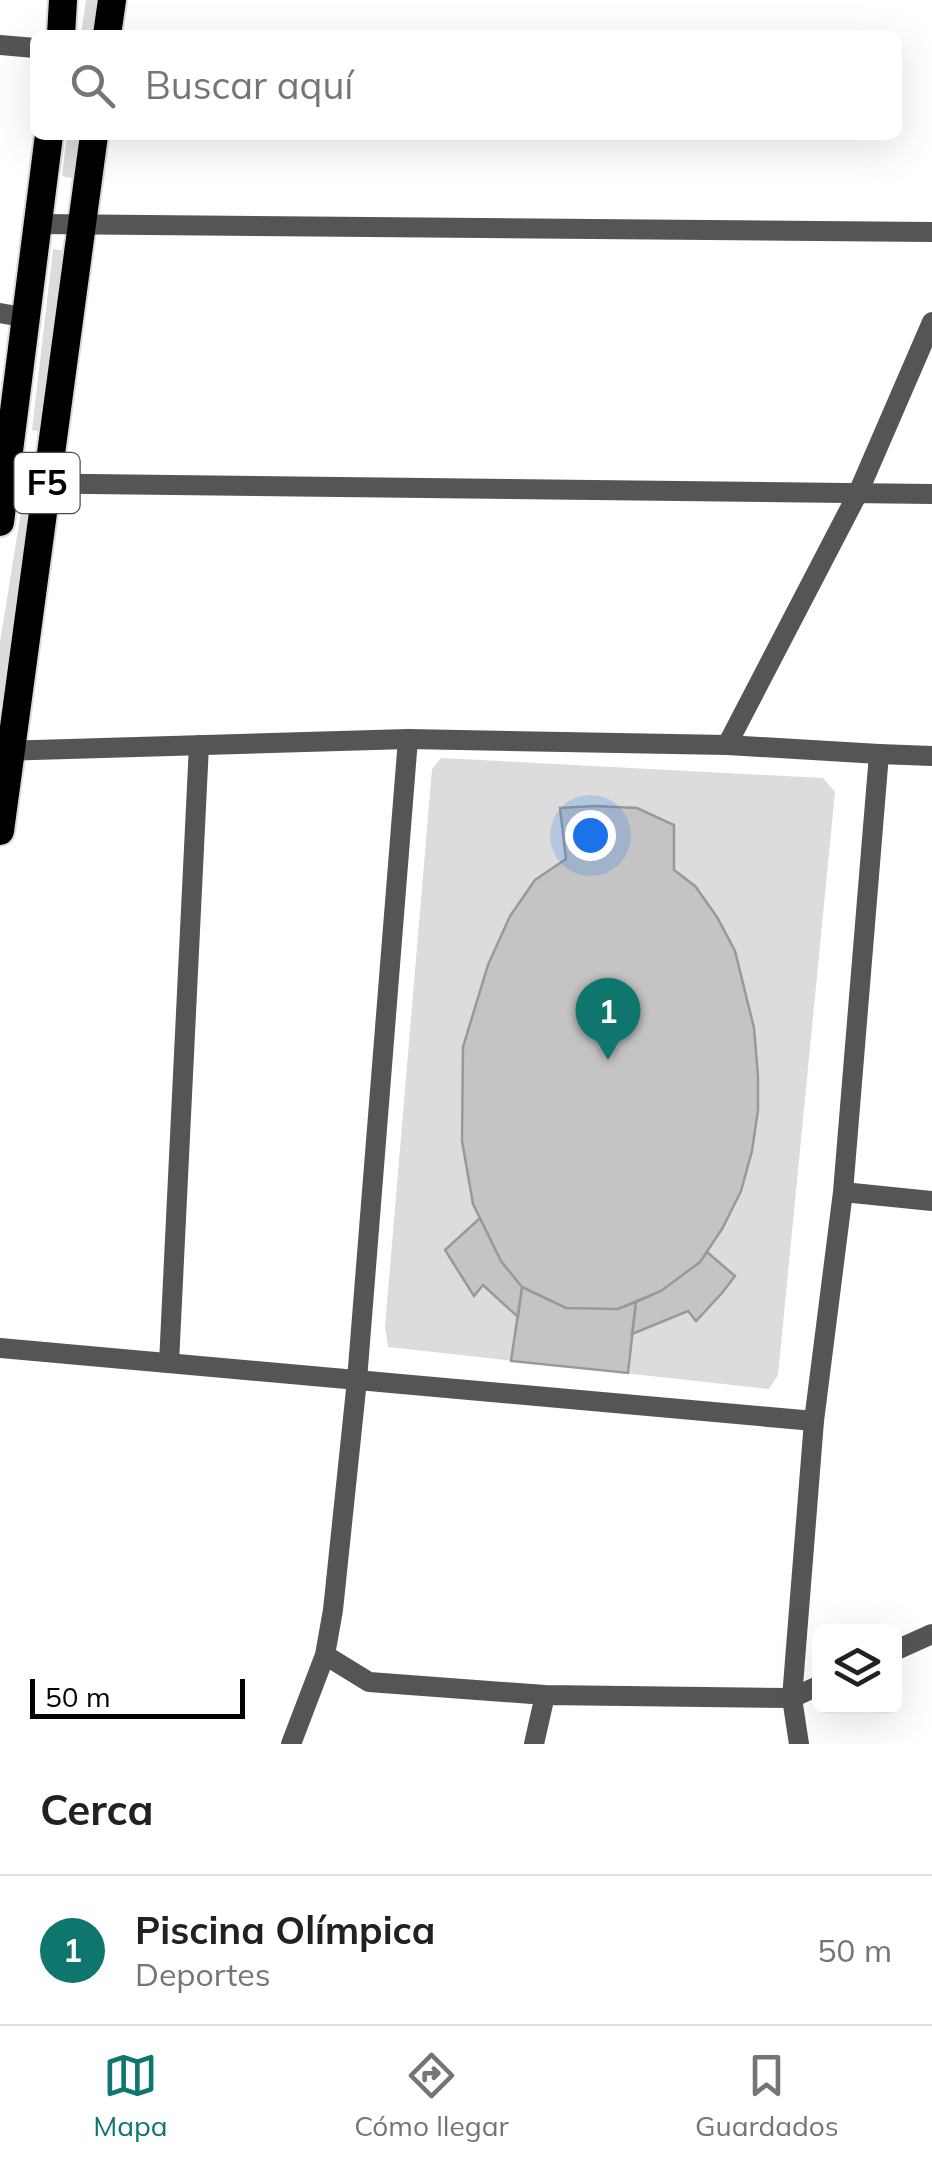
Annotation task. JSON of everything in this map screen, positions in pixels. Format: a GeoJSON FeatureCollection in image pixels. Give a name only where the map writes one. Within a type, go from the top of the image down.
{"type":"FeatureCollection","features":[{"type":"Feature","properties":{"kind":"highway"},"geometry":{"type":"LineString","coordinates":[[60,30],[63,0]]}},
{"type":"Feature","properties":{"kind":"highway"},"geometry":{"type":"LineString","coordinates":[[108,30],[112,0]]}},
{"type":"Feature","properties":{"kind":"highway","name":"F5"},"geometry":{"type":"LineString","coordinates":[[0,522],[49,140]]}},
{"type":"Feature","properties":{"kind":"highway","name":"F5"},"geometry":{"type":"LineString","coordinates":[[0,831],[6,751],[93,140]]}},
{"type":"Feature","properties":{"kind":"street"},"geometry":{"type":"LineString","coordinates":[[0,45],[30,48]]}},
{"type":"Feature","properties":{"kind":"street"},"geometry":{"type":"LineString","coordinates":[[39,224],[932,232]]}},
{"type":"Feature","properties":{"kind":"street"},"geometry":{"type":"LineString","coordinates":[[0,312],[28,318]]}},
{"type":"Feature","properties":{"kind":"street"},"geometry":{"type":"LineString","coordinates":[[728,745],[858,493],[932,322]]}},
{"type":"Feature","properties":{"kind":"street"},"geometry":{"type":"LineString","coordinates":[[6,483],[932,494]]}},
{"type":"Feature","properties":{"kind":"street"},"geometry":{"type":"LineString","coordinates":[[6,751],[408,739],[728,745],[932,756]]}},
{"type":"Feature","properties":{"kind":"street"},"geometry":{"type":"LineString","coordinates":[[291,1744],[326,1655],[357,1380],[408,739]]}},
{"type":"Feature","properties":{"kind":"street"},"geometry":{"type":"LineString","coordinates":[[169,1363],[199,745]]}},
{"type":"Feature","properties":{"kind":"street"},"geometry":{"type":"LineString","coordinates":[[798,1744],[792,1698],[814,1421],[844,1192],[878,754]]}},
{"type":"Feature","properties":{"kind":"street"},"geometry":{"type":"LineString","coordinates":[[844,1192],[932,1200]]}},
{"type":"Feature","properties":{"kind":"street"},"geometry":{"type":"LineString","coordinates":[[0,1348],[814,1421]]}},
{"type":"Feature","properties":{"kind":"street"},"geometry":{"type":"LineString","coordinates":[[902,1647],[932,1634]]}},
{"type":"Feature","properties":{"kind":"street"},"geometry":{"type":"LineString","coordinates":[[326,1655],[369,1682],[545,1695],[792,1698],[812,1688]]}},
{"type":"Feature","properties":{"kind":"street"},"geometry":{"type":"LineString","coordinates":[[534,1744],[545,1695]]}},
{"type":"Feature","properties":{"kind":"shaded area"},"geometry":{"type":"Polygon","coordinates":[[[86,0],[101,0],[97,30],[82,30],[86,0]]]}},
{"type":"Feature","properties":{"kind":"shaded area"},"geometry":{"type":"Polygon","coordinates":[[[66,140],[81,140],[76,179],[62,176],[66,140]]]}},
{"type":"Feature","properties":{"kind":"shaded area"},"geometry":{"type":"Polygon","coordinates":[[[53,249],[68,251],[47,433],[32,430],[53,249]]]}},
{"type":"Feature","properties":{"kind":"shaded area"},"geometry":{"type":"Polygon","coordinates":[[[21,512],[36,515],[6,707],[0,706],[0,642],[21,512]]]}},
{"type":"Feature","properties":{"kind":"shaded area"},"geometry":{"type":"Polygon","coordinates":[[[441,758],[823,778],[835,792],[778,1375],[769,1389],[388,1347],[385,1327],[432,769],[441,758]]]}},
{"type":"Feature","properties":{"kind":"building"},"geometry":{"type":"Polygon","coordinates":[[[560,808],[637,808],[674,825],[674,870],[695,886],[735,951],[754,1028],[758,1076],[752,1151],[741,1191],[722,1229],[700,1262],[661,1291],[618,1309],[566,1308],[522,1287],[501,1261],[473,1204],[462,1141],[463,1047],[488,965],[510,916],[535,880],[566,859],[560,808]]]}},
{"type":"Feature","properties":{"kind":"building"},"geometry":{"type":"Polygon","coordinates":[[[480,1218],[501,1261],[522,1287],[518,1317],[483,1285],[474,1296],[445,1250],[480,1218]]]}},
{"type":"Feature","properties":{"kind":"building"},"geometry":{"type":"Polygon","coordinates":[[[707,1252],[735,1276],[722,1293],[696,1321],[688,1311],[632,1334],[636,1302],[661,1291],[700,1262],[707,1252]]]}},
{"type":"Feature","properties":{"kind":"building"},"geometry":{"type":"Polygon","coordinates":[[[522,1287],[566,1308],[618,1309],[636,1302],[628,1373],[511,1361],[522,1287]]]}},
{"type":"Feature","properties":{"kind":"place","name":"Piscina Olímpica"},"geometry":{"type":"Point","coordinates":[608,1060]}}]}
